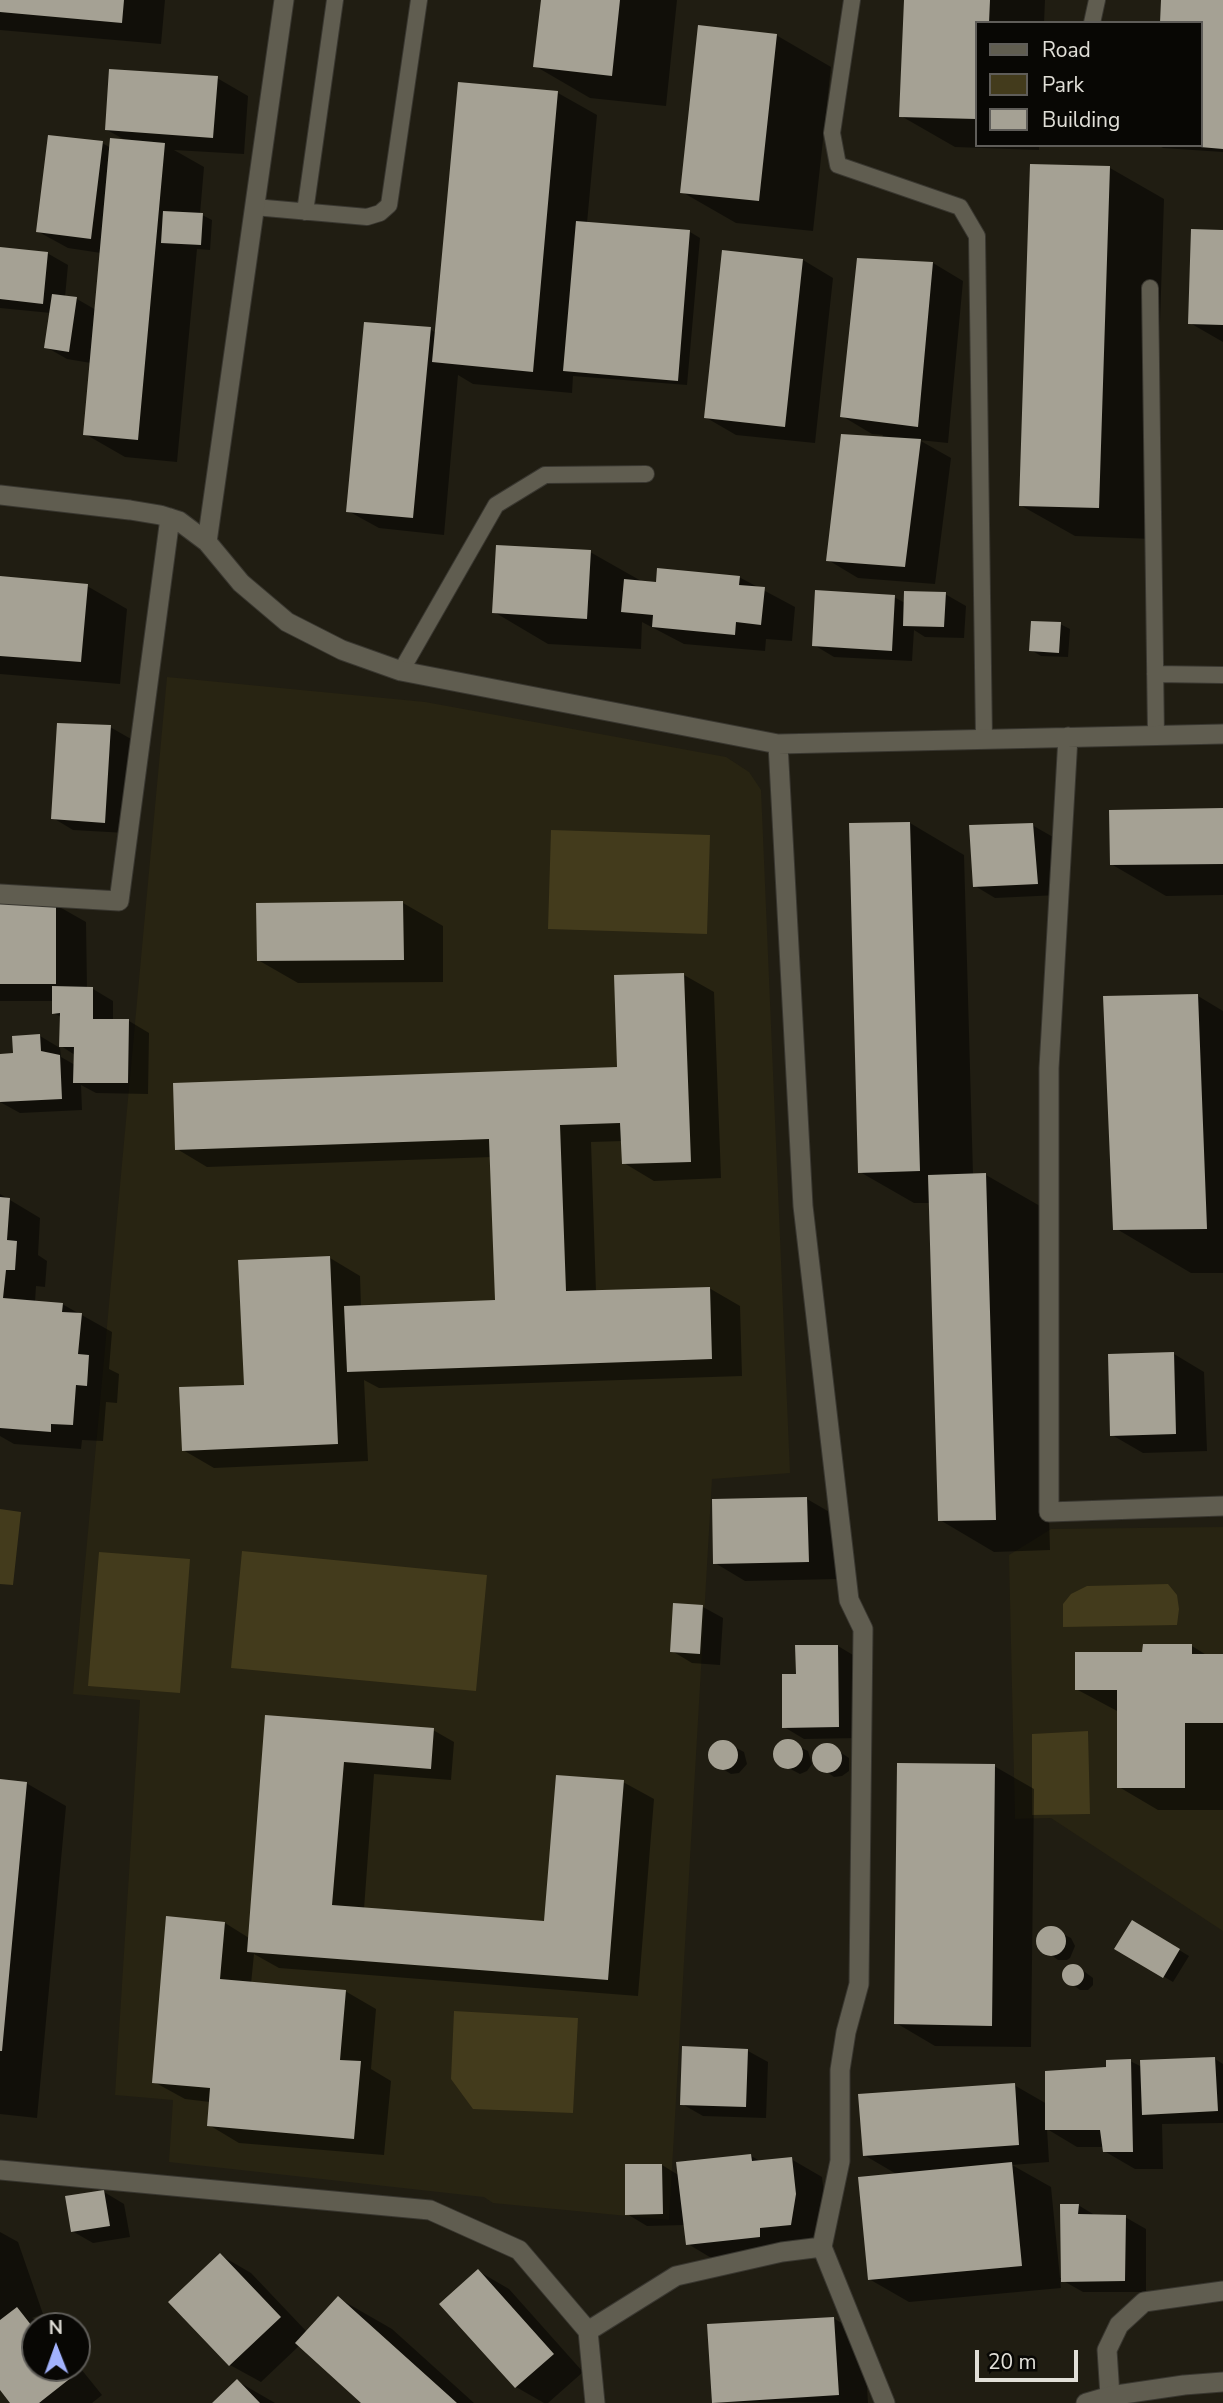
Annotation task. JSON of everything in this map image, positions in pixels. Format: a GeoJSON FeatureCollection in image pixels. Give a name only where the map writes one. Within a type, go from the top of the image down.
{"type":"FeatureCollection","features":[{"type":"Feature","properties":{"kind":"street"},"geometry":{"type":"LineString","coordinates":[[207,542],[284,0]]}},
{"type":"Feature","properties":{"kind":"street"},"geometry":{"type":"LineString","coordinates":[[0,495],[130,510],[170,518],[190,528],[207,542],[241,583],[287,622],[342,650],[401,671],[778,744],[1223,734]]}},
{"type":"Feature","properties":{"kind":"street"},"geometry":{"type":"LineString","coordinates":[[0,894],[119,901],[170,518]]}},
{"type":"Feature","properties":{"kind":"street"},"geometry":{"type":"LineString","coordinates":[[1068,737],[1049,1068],[1049,1512],[1223,1506]]}},
{"type":"Feature","properties":{"kind":"street"},"geometry":{"type":"LineString","coordinates":[[778,744],[803,1206],[849,1600],[863,1629],[859,1984],[846,2032],[840,2070],[840,2161],[822,2246],[885,2403]]}},
{"type":"Feature","properties":{"kind":"street"},"geometry":{"type":"LineString","coordinates":[[0,2170],[430,2210],[519,2250],[588,2331],[595,2403]]}},
{"type":"Feature","properties":{"kind":"street"},"geometry":{"type":"LineString","coordinates":[[588,2331],[676,2276],[782,2252],[822,2246]]}},
{"type":"Feature","properties":{"kind":"street"},"geometry":{"type":"LineString","coordinates":[[1110,2396],[1107,2350],[1119,2325],[1144,2302],[1223,2291]]}},
{"type":"Feature","properties":{"kind":"street"},"geometry":{"type":"LineString","coordinates":[[1086,2403],[1110,2396],[1223,2382]]}},
{"type":"Feature","properties":{"kind":"lane"},"geometry":{"type":"LineString","coordinates":[[305,212],[335,0]]}},
{"type":"Feature","properties":{"kind":"lane"},"geometry":{"type":"LineString","coordinates":[[254,207],[368,217],[380,213],[389,205],[419,0]]}},
{"type":"Feature","properties":{"kind":"lane"},"geometry":{"type":"LineString","coordinates":[[852,0],[832,133],[838,165],[960,207],[977,236],[984,739]]}},
{"type":"Feature","properties":{"kind":"lane"},"geometry":{"type":"LineString","coordinates":[[1092,21],[1097,0]]}},
{"type":"Feature","properties":{"kind":"lane"},"geometry":{"type":"LineString","coordinates":[[1150,288],[1156,736]]}},
{"type":"Feature","properties":{"kind":"lane"},"geometry":{"type":"LineString","coordinates":[[401,671],[496,505],[545,475],[646,474]]}},
{"type":"Feature","properties":{"kind":"lane"},"geometry":{"type":"LineString","coordinates":[[1155,674],[1223,675]]}},
{"type":"Feature","properties":{"kind":"shaded area"},"geometry":{"type":"Polygon","coordinates":[[[167,677],[425,702],[726,757],[749,772],[761,790],[790,1473],[712,1479],[669,2220],[493,2203],[484,2197],[169,2162],[173,2100],[115,2095],[140,1700],[73,1694],[167,677]]]}},
{"type":"Feature","properties":{"kind":"shaded area"},"geometry":{"type":"Polygon","coordinates":[[[1223,1527],[1223,1931],[1051,1818],[1015,1819],[1009,1555],[1051,1529],[1223,1527]]]}},
{"type":"Feature","properties":{"kind":"green space"},"geometry":{"type":"Polygon","coordinates":[[[551,830],[710,835],[707,934],[548,929],[551,830]]]}},
{"type":"Feature","properties":{"kind":"green space"},"geometry":{"type":"Polygon","coordinates":[[[0,1509],[21,1512],[13,1585],[0,1584],[0,1509]]]}},
{"type":"Feature","properties":{"kind":"green space"},"geometry":{"type":"Polygon","coordinates":[[[242,1551],[487,1575],[476,1691],[231,1668],[242,1551]]]}},
{"type":"Feature","properties":{"kind":"green space"},"geometry":{"type":"Polygon","coordinates":[[[99,1552],[190,1559],[180,1693],[88,1686],[99,1552]]]}},
{"type":"Feature","properties":{"kind":"green space"},"geometry":{"type":"Polygon","coordinates":[[[1168,1584],[1177,1595],[1177,1625],[1063,1627],[1063,1604],[1071,1594],[1087,1586],[1168,1584]]]}},
{"type":"Feature","properties":{"kind":"green space"},"geometry":{"type":"Polygon","coordinates":[[[1088,1731],[1090,1814],[1032,1815],[1032,1734],[1088,1731]]]}},
{"type":"Feature","properties":{"kind":"green space"},"geometry":{"type":"Polygon","coordinates":[[[454,2011],[578,2018],[573,2113],[473,2109],[451,2079],[454,2011]]]}},
{"type":"Feature","properties":{"kind":"building"},"geometry":{"type":"Polygon","coordinates":[[[0,0],[124,0],[122,23],[0,12],[0,0]]]}},
{"type":"Feature","properties":{"kind":"building"},"geometry":{"type":"Polygon","coordinates":[[[541,0],[620,0],[612,76],[533,67],[541,0]]]}},
{"type":"Feature","properties":{"kind":"building"},"geometry":{"type":"Polygon","coordinates":[[[904,0],[990,0],[989,21],[974,21],[974,119],[899,117],[904,0]]]}},
{"type":"Feature","properties":{"kind":"building"},"geometry":{"type":"Polygon","coordinates":[[[1161,0],[1223,0],[1223,149],[1200,147],[1202,21],[1160,21],[1161,0]]]}},
{"type":"Feature","properties":{"kind":"building"},"geometry":{"type":"Polygon","coordinates":[[[698,25],[777,34],[759,201],[680,193],[698,25]]]}},
{"type":"Feature","properties":{"kind":"building"},"geometry":{"type":"Polygon","coordinates":[[[109,69],[218,76],[213,138],[105,130],[109,69]]]}},
{"type":"Feature","properties":{"kind":"building"},"geometry":{"type":"Polygon","coordinates":[[[458,82],[558,91],[533,372],[432,362],[458,82]]]}},
{"type":"Feature","properties":{"kind":"building"},"geometry":{"type":"Polygon","coordinates":[[[48,135],[103,141],[91,239],[36,232],[48,135]]]}},
{"type":"Feature","properties":{"kind":"building"},"geometry":{"type":"Polygon","coordinates":[[[110,138],[165,143],[138,440],[83,435],[110,138]]]}},
{"type":"Feature","properties":{"kind":"building"},"geometry":{"type":"Polygon","coordinates":[[[1030,164],[1110,166],[1099,508],[1019,506],[1030,164]]]}},
{"type":"Feature","properties":{"kind":"building"},"geometry":{"type":"Polygon","coordinates":[[[163,211],[203,213],[201,245],[161,243],[163,211]]]}},
{"type":"Feature","properties":{"kind":"building"},"geometry":{"type":"Polygon","coordinates":[[[576,221],[690,230],[678,381],[563,371],[576,221]]]}},
{"type":"Feature","properties":{"kind":"building"},"geometry":{"type":"Polygon","coordinates":[[[1191,229],[1223,230],[1223,325],[1188,324],[1191,229]]]}},
{"type":"Feature","properties":{"kind":"building"},"geometry":{"type":"Polygon","coordinates":[[[0,247],[48,252],[43,304],[0,299],[0,247]]]}},
{"type":"Feature","properties":{"kind":"building"},"geometry":{"type":"Polygon","coordinates":[[[722,250],[803,259],[785,427],[704,418],[722,250]]]}},
{"type":"Feature","properties":{"kind":"building"},"geometry":{"type":"Polygon","coordinates":[[[857,258],[933,262],[918,427],[840,417],[857,258]]]}},
{"type":"Feature","properties":{"kind":"building"},"geometry":{"type":"Polygon","coordinates":[[[52,294],[77,297],[69,352],[44,348],[52,294]]]}},
{"type":"Feature","properties":{"kind":"building"},"geometry":{"type":"Polygon","coordinates":[[[364,322],[431,327],[413,518],[346,512],[364,322]]]}},
{"type":"Feature","properties":{"kind":"building"},"geometry":{"type":"Polygon","coordinates":[[[841,434],[921,439],[905,567],[826,561],[841,434]]]}},
{"type":"Feature","properties":{"kind":"building"},"geometry":{"type":"Polygon","coordinates":[[[496,545],[591,550],[587,619],[492,613],[496,545]]]}},
{"type":"Feature","properties":{"kind":"building"},"geometry":{"type":"Polygon","coordinates":[[[657,568],[740,576],[739,585],[765,587],[761,625],[736,622],[735,635],[652,627],[653,615],[621,612],[624,579],[656,582],[657,568]]]}},
{"type":"Feature","properties":{"kind":"building"},"geometry":{"type":"Polygon","coordinates":[[[0,576],[88,584],[81,662],[0,656],[0,576]]]}},
{"type":"Feature","properties":{"kind":"building"},"geometry":{"type":"Polygon","coordinates":[[[815,590],[895,595],[892,651],[812,646],[815,590]]]}},
{"type":"Feature","properties":{"kind":"building"},"geometry":{"type":"Polygon","coordinates":[[[904,591],[946,592],[944,627],[903,626],[904,591]]]}},
{"type":"Feature","properties":{"kind":"building"},"geometry":{"type":"Polygon","coordinates":[[[1031,621],[1061,622],[1059,653],[1029,651],[1031,621]]]}},
{"type":"Feature","properties":{"kind":"building"},"geometry":{"type":"Polygon","coordinates":[[[57,723],[111,725],[105,823],[51,819],[57,723]]]}},
{"type":"Feature","properties":{"kind":"building"},"geometry":{"type":"Polygon","coordinates":[[[1223,808],[1223,864],[1110,865],[1109,810],[1223,808]]]}},
{"type":"Feature","properties":{"kind":"building"},"geometry":{"type":"Polygon","coordinates":[[[910,822],[920,1171],[858,1173],[849,823],[910,822]]]}},
{"type":"Feature","properties":{"kind":"building"},"geometry":{"type":"Polygon","coordinates":[[[1033,823],[1038,884],[973,887],[969,825],[1033,823]]]}},
{"type":"Feature","properties":{"kind":"building"},"geometry":{"type":"Polygon","coordinates":[[[403,901],[404,960],[257,961],[256,903],[403,901]]]}},
{"type":"Feature","properties":{"kind":"building"},"geometry":{"type":"Polygon","coordinates":[[[0,903],[56,903],[56,984],[0,984],[0,903]]]}},
{"type":"Feature","properties":{"kind":"building"},"geometry":{"type":"Polygon","coordinates":[[[684,973],[691,1162],[622,1164],[620,1123],[560,1125],[566,1291],[710,1287],[712,1359],[347,1372],[344,1306],[495,1300],[489,1139],[175,1150],[173,1083],[617,1067],[614,975],[684,973]]]}},
{"type":"Feature","properties":{"kind":"building"},"geometry":{"type":"Polygon","coordinates":[[[52,986],[93,987],[93,1019],[129,1019],[128,1083],[73,1083],[74,1047],[59,1047],[60,1013],[52,1014],[52,986]]]}},
{"type":"Feature","properties":{"kind":"building"},"geometry":{"type":"Polygon","coordinates":[[[1198,994],[1207,1229],[1113,1230],[1103,996],[1198,994]]]}},
{"type":"Feature","properties":{"kind":"building"},"geometry":{"type":"Polygon","coordinates":[[[40,1034],[41,1051],[60,1055],[62,1099],[0,1102],[0,1054],[13,1053],[12,1036],[40,1034]]]}},
{"type":"Feature","properties":{"kind":"building"},"geometry":{"type":"Polygon","coordinates":[[[986,1173],[996,1520],[938,1521],[928,1175],[986,1173]]]}},
{"type":"Feature","properties":{"kind":"building"},"geometry":{"type":"Polygon","coordinates":[[[0,1197],[10,1198],[7,1240],[17,1241],[15,1270],[6,1270],[3,1298],[63,1303],[62,1312],[82,1313],[78,1354],[89,1355],[87,1386],[76,1385],[73,1425],[51,1424],[51,1432],[0,1428],[0,1197]]]}},
{"type":"Feature","properties":{"kind":"building"},"geometry":{"type":"Polygon","coordinates":[[[330,1256],[338,1444],[182,1451],[179,1387],[244,1385],[238,1260],[330,1256]]]}},
{"type":"Feature","properties":{"kind":"building"},"geometry":{"type":"Polygon","coordinates":[[[1174,1352],[1176,1434],[1110,1436],[1108,1354],[1174,1352]]]}},
{"type":"Feature","properties":{"kind":"building"},"geometry":{"type":"Polygon","coordinates":[[[807,1497],[809,1562],[713,1564],[712,1499],[807,1497]]]}},
{"type":"Feature","properties":{"kind":"building"},"geometry":{"type":"Polygon","coordinates":[[[673,1603],[703,1605],[700,1654],[670,1652],[673,1603]]]}},
{"type":"Feature","properties":{"kind":"building"},"geometry":{"type":"Polygon","coordinates":[[[1143,1644],[1192,1644],[1192,1654],[1223,1654],[1223,1723],[1185,1723],[1185,1788],[1117,1788],[1117,1690],[1075,1690],[1075,1652],[1142,1652],[1143,1644]]]}},
{"type":"Feature","properties":{"kind":"building"},"geometry":{"type":"Polygon","coordinates":[[[795,1645],[838,1645],[839,1727],[782,1728],[782,1674],[796,1674],[795,1645]]]}},
{"type":"Feature","properties":{"kind":"building"},"geometry":{"type":"Polygon","coordinates":[[[265,1715],[434,1728],[431,1769],[344,1762],[332,1905],[544,1921],[556,1775],[624,1780],[608,1980],[247,1952],[265,1715]]]}},
{"type":"Feature","properties":{"kind":"building"},"geometry":{"type":"Polygon","coordinates":[[[788,1739],[794,1740],[802,1748],[802,1760],[794,1768],[788,1769],[782,1768],[774,1760],[773,1754],[774,1748],[782,1740],[788,1739]]]}},
{"type":"Feature","properties":{"kind":"building"},"geometry":{"type":"Polygon","coordinates":[[[723,1740],[729,1741],[737,1749],[737,1761],[729,1769],[723,1770],[717,1769],[709,1761],[708,1755],[709,1749],[717,1741],[723,1740]]]}},
{"type":"Feature","properties":{"kind":"building"},"geometry":{"type":"Polygon","coordinates":[[[827,1743],[833,1744],[841,1752],[841,1764],[833,1772],[827,1773],[821,1772],[813,1764],[812,1758],[813,1752],[821,1744],[827,1743]]]}},
{"type":"Feature","properties":{"kind":"building"},"geometry":{"type":"Polygon","coordinates":[[[897,1763],[995,1764],[992,2026],[894,2024],[897,1763]]]}},
{"type":"Feature","properties":{"kind":"building"},"geometry":{"type":"Polygon","coordinates":[[[0,1779],[27,1782],[2,2051],[0,2051],[0,1779]]]}},
{"type":"Feature","properties":{"kind":"building"},"geometry":{"type":"Polygon","coordinates":[[[166,1916],[225,1922],[220,1979],[346,1990],[340,2060],[361,2061],[354,2139],[207,2126],[210,2088],[152,2083],[166,1916]]]}},
{"type":"Feature","properties":{"kind":"building"},"geometry":{"type":"Polygon","coordinates":[[[1132,1920],[1180,1949],[1163,1978],[1114,1949],[1132,1920]]]}},
{"type":"Feature","properties":{"kind":"building"},"geometry":{"type":"Polygon","coordinates":[[[1051,1926],[1057,1927],[1065,1935],[1065,1947],[1057,1955],[1051,1956],[1045,1955],[1037,1947],[1036,1941],[1037,1935],[1045,1927],[1051,1926]]]}},
{"type":"Feature","properties":{"kind":"building"},"geometry":{"type":"Polygon","coordinates":[[[1073,1964],[1081,1967],[1084,1975],[1081,1983],[1073,1986],[1065,1983],[1062,1975],[1065,1967],[1073,1964]]]}},
{"type":"Feature","properties":{"kind":"building"},"geometry":{"type":"Polygon","coordinates":[[[682,2046],[748,2049],[746,2107],[680,2105],[682,2046]]]}},
{"type":"Feature","properties":{"kind":"building"},"geometry":{"type":"Polygon","coordinates":[[[1215,2057],[1218,2111],[1142,2115],[1140,2060],[1215,2057]]]}},
{"type":"Feature","properties":{"kind":"building"},"geometry":{"type":"Polygon","coordinates":[[[1131,2059],[1133,2152],[1103,2152],[1100,2130],[1045,2130],[1045,2071],[1106,2067],[1106,2060],[1131,2059]]]}},
{"type":"Feature","properties":{"kind":"building"},"geometry":{"type":"Polygon","coordinates":[[[1015,2083],[1019,2145],[863,2156],[858,2094],[1015,2083]]]}},
{"type":"Feature","properties":{"kind":"building"},"geometry":{"type":"Polygon","coordinates":[[[751,2154],[752,2161],[792,2157],[796,2194],[791,2225],[760,2228],[760,2237],[686,2245],[676,2162],[751,2154]]]}},
{"type":"Feature","properties":{"kind":"building"},"geometry":{"type":"Polygon","coordinates":[[[1012,2162],[1022,2266],[868,2280],[858,2177],[1012,2162]]]}},
{"type":"Feature","properties":{"kind":"building"},"geometry":{"type":"Polygon","coordinates":[[[625,2164],[662,2164],[663,2214],[625,2215],[625,2164]]]}},
{"type":"Feature","properties":{"kind":"building"},"geometry":{"type":"Polygon","coordinates":[[[104,2190],[110,2226],[71,2232],[65,2196],[104,2190]]]}},
{"type":"Feature","properties":{"kind":"building"},"geometry":{"type":"Polygon","coordinates":[[[1060,2204],[1079,2204],[1078,2214],[1126,2215],[1125,2281],[1061,2282],[1060,2204]]]}},
{"type":"Feature","properties":{"kind":"building"},"geometry":{"type":"Polygon","coordinates":[[[220,2253],[281,2317],[229,2366],[168,2302],[220,2253]]]}},
{"type":"Feature","properties":{"kind":"building"},"geometry":{"type":"Polygon","coordinates":[[[478,2269],[554,2354],[515,2388],[439,2304],[478,2269]]]}},
{"type":"Feature","properties":{"kind":"building"},"geometry":{"type":"Polygon","coordinates":[[[338,2296],[457,2403],[361,2403],[295,2343],[338,2296]]]}},
{"type":"Feature","properties":{"kind":"building"},"geometry":{"type":"Polygon","coordinates":[[[17,2307],[21,2312],[21,2382],[66,2382],[39,2403],[10,2403],[0,2390],[0,2320],[17,2307]]]}},
{"type":"Feature","properties":{"kind":"building"},"geometry":{"type":"Polygon","coordinates":[[[834,2317],[839,2395],[712,2403],[707,2324],[834,2317]]]}},
{"type":"Feature","properties":{"kind":"building"},"geometry":{"type":"Polygon","coordinates":[[[237,2379],[260,2403],[212,2403],[237,2379]]]}}]}
